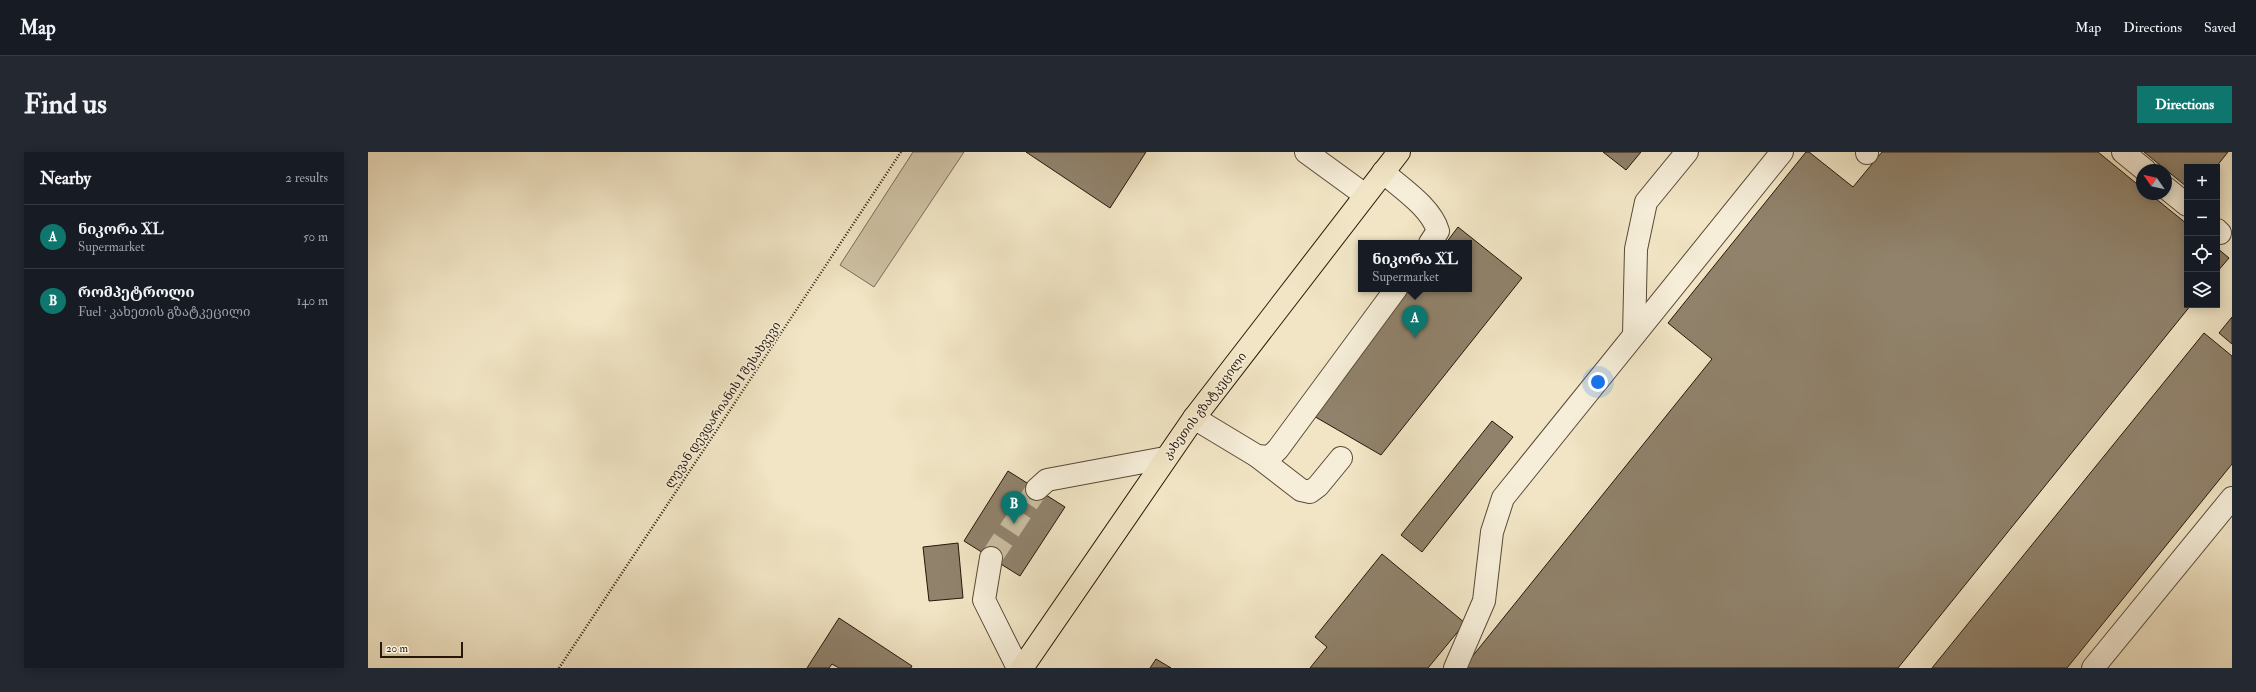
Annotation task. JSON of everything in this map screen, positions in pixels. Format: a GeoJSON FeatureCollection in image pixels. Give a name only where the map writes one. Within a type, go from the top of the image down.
{"type":"FeatureCollection","features":[{"type":"Feature","properties":{"kind":"highway","name":"კახეთის გზატკეცილი"},"geometry":{"type":"LineString","coordinates":[[1022,668],[1165,458],[1194,418],[1399,152]]}},
{"type":"Feature","properties":{"kind":"lane"},"geometry":{"type":"LineString","coordinates":[[1306,152],[1365,195]]}},
{"type":"Feature","properties":{"kind":"lane"},"geometry":{"type":"LineString","coordinates":[[1634,335],[1636,249],[1646,202],[1687,152]]}},
{"type":"Feature","properties":{"kind":"lane"},"geometry":{"type":"LineString","coordinates":[[1455,668],[1484,601],[1492,532],[1503,498],[1782,152]]}},
{"type":"Feature","properties":{"kind":"lane"},"geometry":{"type":"LineString","coordinates":[[2123,152],[2138,164]]}},
{"type":"Feature","properties":{"kind":"lane"},"geometry":{"type":"LineString","coordinates":[[1383,172],[1425,210],[1436,224],[1438,231],[1432,240]]}},
{"type":"Feature","properties":{"kind":"lane"},"geometry":{"type":"LineString","coordinates":[[2172,193],[2184,203]]}},
{"type":"Feature","properties":{"kind":"lane"},"geometry":{"type":"LineString","coordinates":[[1257,456],[1270,458],[1278,449],[1394,292]]}},
{"type":"Feature","properties":{"kind":"lane"},"geometry":{"type":"LineString","coordinates":[[1194,418],[1257,456],[1301,490],[1310,492],[1318,486],[1341,458]]}},
{"type":"Feature","properties":{"kind":"lane"},"geometry":{"type":"LineString","coordinates":[[1037,489],[1047,480],[1165,458]]}},
{"type":"Feature","properties":{"kind":"lane"},"geometry":{"type":"LineString","coordinates":[[2094,668],[2232,498]]}},
{"type":"Feature","properties":{"kind":"lane"},"geometry":{"type":"LineString","coordinates":[[991,558],[984,600],[1018,668]]}},
{"type":"Feature","properties":{"kind":"path","name":"ლევან დევდარიანის I შესახვევი"},"geometry":{"type":"LineString","coordinates":[[559,668],[901,152]]}},
{"type":"Feature","properties":{"kind":"shaded area"},"geometry":{"type":"Polygon","coordinates":[[[913,152],[964,152],[874,287],[840,265],[913,152]]]}},
{"type":"Feature","properties":{"kind":"building"},"geometry":{"type":"Polygon","coordinates":[[[1026,152],[1146,152],[1110,208],[1026,152]]]}},
{"type":"Feature","properties":{"kind":"building"},"geometry":{"type":"Polygon","coordinates":[[[1603,152],[1641,152],[1626,170],[1603,152]]]}},
{"type":"Feature","properties":{"kind":"building"},"geometry":{"type":"Polygon","coordinates":[[[1806,152],[1809,152],[1853,187],[1882,152],[2098,152],[2136,183],[2136,200],[2157,200],[2184,222],[2184,308],[2189,308],[1898,668],[1463,668],[1712,359],[1668,323],[1806,152]]]}},
{"type":"Feature","properties":{"kind":"building"},"geometry":{"type":"Polygon","coordinates":[[[2144,152],[2228,152],[2218,164],[2184,164],[2184,185],[2172,175],[2172,164],[2159,164],[2144,152]]]}},
{"type":"Feature","properties":{"kind":"building"},"geometry":{"type":"Polygon","coordinates":[[[1458,227],[1522,278],[1381,455],[1312,415],[1408,292],[1472,292],[1472,240],[1448,240],[1458,227]]]}},
{"type":"Feature","properties":{"kind":"building"},"geometry":{"type":"Polygon","coordinates":[[[2220,250],[2229,258],[2220,268],[2220,250]]]}},
{"type":"Feature","properties":{"kind":"building"},"geometry":{"type":"Polygon","coordinates":[[[2232,317],[2232,344],[2219,333],[2232,317]]]}},
{"type":"Feature","properties":{"kind":"building"},"geometry":{"type":"Polygon","coordinates":[[[2204,333],[2232,356],[2232,464],[2067,668],[1932,668],[2204,333]]]}},
{"type":"Feature","properties":{"kind":"building"},"geometry":{"type":"Polygon","coordinates":[[[1492,421],[1513,437],[1422,552],[1401,535],[1492,421]]]}},
{"type":"Feature","properties":{"kind":"building"},"geometry":{"type":"Polygon","coordinates":[[[1008,471],[1065,507],[1020,576],[964,541],[1008,471]]]}},
{"type":"Feature","properties":{"kind":"building"},"geometry":{"type":"Polygon","coordinates":[[[958,543],[963,598],[929,601],[923,547],[958,543]]]}},
{"type":"Feature","properties":{"kind":"building"},"geometry":{"type":"Polygon","coordinates":[[[1382,554],[1465,623],[1428,668],[1310,668],[1327,647],[1315,637],[1382,554]]]}},
{"type":"Feature","properties":{"kind":"building"},"geometry":{"type":"Polygon","coordinates":[[[839,618],[912,666],[911,668],[839,668],[832,664],[829,668],[807,668],[839,618]]]}},
{"type":"Feature","properties":{"kind":"building"},"geometry":{"type":"Polygon","coordinates":[[[1156,659],[1171,668],[1150,668],[1156,659]]]}},
{"type":"Feature","properties":{"kind":"tunnel"},"geometry":{"type":"LineString","coordinates":[[991,558],[1037,489]]}},
{"type":"Feature","properties":{"kind":"place","name":"ნიკორა XL"},"geometry":{"type":"Point","coordinates":[1415,338]}},
{"type":"Feature","properties":{"kind":"place","name":"რომპეტროლი"},"geometry":{"type":"Point","coordinates":[1014,524]}}]}
